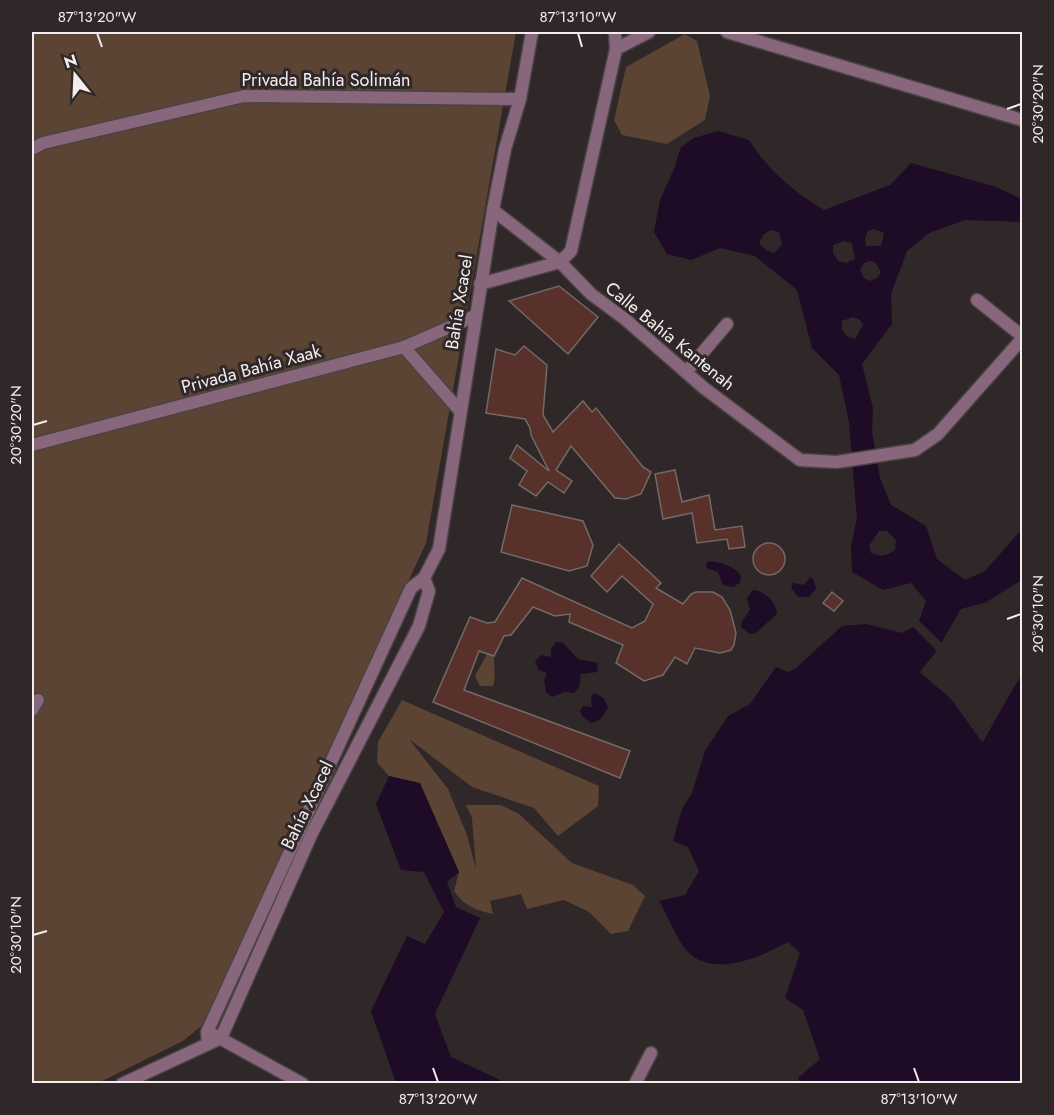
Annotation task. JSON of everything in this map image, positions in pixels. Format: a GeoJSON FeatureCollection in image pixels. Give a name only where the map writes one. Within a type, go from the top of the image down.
{"type":"FeatureCollection","features":[{"type":"Feature","properties":{"kind":"street","name":"Bahía Xcacel"},"geometry":{"type":"LineString","coordinates":[[208,1038],[411,588],[424,578],[438,549],[493,210],[505,149],[520,99],[532,32]]}},
{"type":"Feature","properties":{"kind":"street"},"geometry":{"type":"LineString","coordinates":[[480,284],[560,262],[571,251],[616,49],[615,32]]}},
{"type":"Feature","properties":{"kind":"street"},"geometry":{"type":"LineString","coordinates":[[616,49],[649,32]]}},
{"type":"Feature","properties":{"kind":"street"},"geometry":{"type":"LineString","coordinates":[[727,32],[1023,120]]}},
{"type":"Feature","properties":{"kind":"street","name":"Privada Bahía Solimán"},"geometry":{"type":"LineString","coordinates":[[32,149],[43,143],[244,96],[520,99]]}},
{"type":"Feature","properties":{"kind":"street","name":"Calle Bahía Kantenah"},"geometry":{"type":"LineString","coordinates":[[493,210],[560,262],[591,294],[625,319],[686,372],[800,460],[837,462],[915,450],[938,434],[1023,338]]}},
{"type":"Feature","properties":{"kind":"street"},"geometry":{"type":"LineString","coordinates":[[977,300],[1023,338]]}},
{"type":"Feature","properties":{"kind":"street","name":"Privada Bahía Xaak"},"geometry":{"type":"LineString","coordinates":[[32,445],[404,347],[475,316]]}},
{"type":"Feature","properties":{"kind":"street"},"geometry":{"type":"LineString","coordinates":[[686,372],[727,324]]}},
{"type":"Feature","properties":{"kind":"street"},"geometry":{"type":"LineString","coordinates":[[404,347],[460,411]]}},
{"type":"Feature","properties":{"kind":"street","name":"Bahía Xcacel"},"geometry":{"type":"LineString","coordinates":[[221,1038],[311,835],[419,626],[429,591],[424,578]]}},
{"type":"Feature","properties":{"kind":"street"},"geometry":{"type":"LineString","coordinates":[[122,1083],[208,1038],[221,1038],[282,1079],[303,1083]]}},
{"type":"Feature","properties":{"kind":"street"},"geometry":{"type":"LineString","coordinates":[[635,1083],[651,1053]]}},
{"type":"Feature","properties":{"kind":"shaded area"},"geometry":{"type":"Polygon","coordinates":[[[32,32],[516,32],[426,543],[205,1023],[183,1041],[98,1083],[32,1083],[32,32]]]}},
{"type":"Feature","properties":{"kind":"shaded area"},"geometry":{"type":"Polygon","coordinates":[[[685,34],[697,41],[710,96],[705,120],[667,144],[622,135],[614,120],[626,67],[685,34]]]}},
{"type":"Feature","properties":{"kind":"shaded area"},"geometry":{"type":"Polygon","coordinates":[[[718,131],[749,140],[782,180],[824,210],[890,185],[911,163],[996,187],[1022,199],[1022,222],[965,220],[929,233],[907,251],[891,294],[892,324],[862,364],[873,408],[872,431],[880,478],[891,505],[926,526],[937,559],[965,580],[985,571],[1022,529],[1022,580],[985,603],[961,609],[942,643],[919,621],[926,601],[911,583],[883,590],[852,572],[851,547],[857,518],[849,422],[839,375],[812,348],[797,290],[755,256],[720,248],[691,260],[667,254],[654,232],[660,200],[681,147],[694,138],[718,131]],[[874,229],[868,231],[865,238],[866,246],[881,246],[884,233],[874,229]],[[771,230],[764,234],[759,243],[766,250],[774,253],[782,245],[779,232],[771,230]],[[844,241],[833,245],[833,253],[838,261],[846,263],[855,259],[852,243],[844,241]],[[875,262],[864,263],[860,270],[864,278],[870,281],[877,278],[881,272],[875,262]],[[853,317],[842,321],[842,330],[848,337],[855,339],[863,325],[860,320],[853,317]],[[879,531],[869,546],[871,553],[889,554],[895,550],[896,540],[887,531],[879,531]]]}},
{"type":"Feature","properties":{"kind":"shaded area"},"geometry":{"type":"Polygon","coordinates":[[[707,562],[721,563],[735,569],[741,576],[740,582],[734,587],[723,585],[718,572],[706,568],[707,562]]]}},
{"type":"Feature","properties":{"kind":"shaded area"},"geometry":{"type":"Polygon","coordinates":[[[810,577],[814,580],[816,589],[809,597],[798,597],[791,587],[793,583],[804,585],[810,577]]]}},
{"type":"Feature","properties":{"kind":"shaded area"},"geometry":{"type":"Polygon","coordinates":[[[753,590],[769,598],[777,614],[756,633],[750,634],[741,627],[742,621],[750,610],[747,598],[753,590]]]}},
{"type":"Feature","properties":{"kind":"shaded area"},"geometry":{"type":"Polygon","coordinates":[[[866,624],[902,633],[913,627],[937,651],[920,672],[951,699],[982,742],[1022,674],[1022,1083],[801,1083],[798,1078],[820,1059],[803,1010],[785,998],[800,953],[788,942],[739,962],[712,964],[700,960],[685,948],[659,901],[685,895],[699,871],[688,847],[673,841],[682,809],[692,793],[705,751],[728,716],[750,704],[776,667],[788,672],[796,668],[842,626],[866,624]]]}},
{"type":"Feature","properties":{"kind":"shaded area"},"geometry":{"type":"Polygon","coordinates":[[[556,642],[563,643],[578,659],[598,663],[597,672],[581,674],[579,687],[574,693],[565,692],[552,697],[546,692],[544,680],[547,673],[539,670],[535,662],[541,655],[551,657],[551,649],[556,642]]]}},
{"type":"Feature","properties":{"kind":"shaded area"},"geometry":{"type":"Polygon","coordinates":[[[487,654],[494,656],[494,683],[493,686],[480,686],[475,676],[487,654]]]}},
{"type":"Feature","properties":{"kind":"shaded area"},"geometry":{"type":"Polygon","coordinates":[[[594,693],[604,698],[608,708],[600,720],[591,723],[582,716],[580,711],[583,706],[592,707],[591,697],[594,693]]]}},
{"type":"Feature","properties":{"kind":"shaded area"},"geometry":{"type":"Polygon","coordinates":[[[402,700],[599,786],[598,806],[558,836],[534,808],[472,787],[409,739],[448,789],[467,835],[476,869],[472,818],[466,805],[501,805],[519,814],[572,863],[633,885],[645,896],[628,931],[611,934],[589,912],[564,900],[527,909],[521,894],[490,901],[493,914],[476,909],[462,900],[454,891],[459,872],[420,784],[389,776],[377,762],[378,742],[402,700]]]}},
{"type":"Feature","properties":{"kind":"shaded area"},"geometry":{"type":"Polygon","coordinates":[[[389,776],[420,783],[459,872],[447,882],[456,907],[480,918],[435,1014],[451,1057],[502,1081],[501,1083],[396,1083],[371,1011],[407,936],[425,944],[444,912],[424,872],[401,870],[376,804],[389,776]]]}},
{"type":"Feature","properties":{"kind":"pier"},"geometry":{"type":"Polygon","coordinates":[[[1022,580],[1022,584],[987,605],[963,612],[944,644],[940,645],[961,609],[985,603],[1022,580]]]}},
{"type":"Feature","properties":{"kind":"pier"},"geometry":{"type":"Polygon","coordinates":[[[939,648],[939,652],[924,672],[953,697],[982,737],[1022,671],[983,742],[951,699],[920,672],[939,648]]]}},
{"type":"Feature","properties":{"kind":"building"},"geometry":{"type":"Polygon","coordinates":[[[559,286],[598,317],[568,354],[509,301],[559,286]]]}},
{"type":"Feature","properties":{"kind":"building"},"geometry":{"type":"Polygon","coordinates":[[[524,346],[547,365],[543,415],[553,432],[583,401],[592,412],[596,408],[643,467],[651,472],[641,494],[626,499],[615,498],[571,446],[556,470],[572,481],[564,493],[548,482],[536,496],[519,485],[527,471],[510,458],[517,445],[549,471],[531,435],[530,428],[525,419],[486,413],[496,349],[515,355],[524,346]]]}},
{"type":"Feature","properties":{"kind":"building"},"geometry":{"type":"Polygon","coordinates":[[[675,470],[682,502],[709,495],[715,530],[742,526],[745,547],[729,549],[727,539],[697,543],[692,513],[663,519],[655,474],[675,470]]]}},
{"type":"Feature","properties":{"kind":"building"},"geometry":{"type":"Polygon","coordinates":[[[512,505],[583,521],[593,545],[587,566],[569,571],[501,552],[512,505]]]}},
{"type":"Feature","properties":{"kind":"building"},"geometry":{"type":"Polygon","coordinates":[[[769,543],[781,547],[785,559],[781,571],[769,575],[757,571],[753,559],[757,547],[769,543]]]}},
{"type":"Feature","properties":{"kind":"building"},"geometry":{"type":"Polygon","coordinates":[[[619,544],[661,583],[656,588],[683,604],[691,594],[696,592],[713,592],[722,597],[730,610],[736,633],[731,650],[720,653],[695,648],[687,664],[675,657],[663,675],[644,681],[616,663],[623,645],[569,622],[570,614],[555,616],[533,607],[511,635],[504,636],[494,656],[479,651],[464,690],[630,751],[620,778],[433,702],[470,617],[487,623],[495,622],[522,578],[632,628],[645,621],[653,604],[622,576],[607,592],[591,576],[619,544]]]}},
{"type":"Feature","properties":{"kind":"building"},"geometry":{"type":"Polygon","coordinates":[[[832,592],[843,601],[834,611],[823,603],[832,592]]]}}]}
